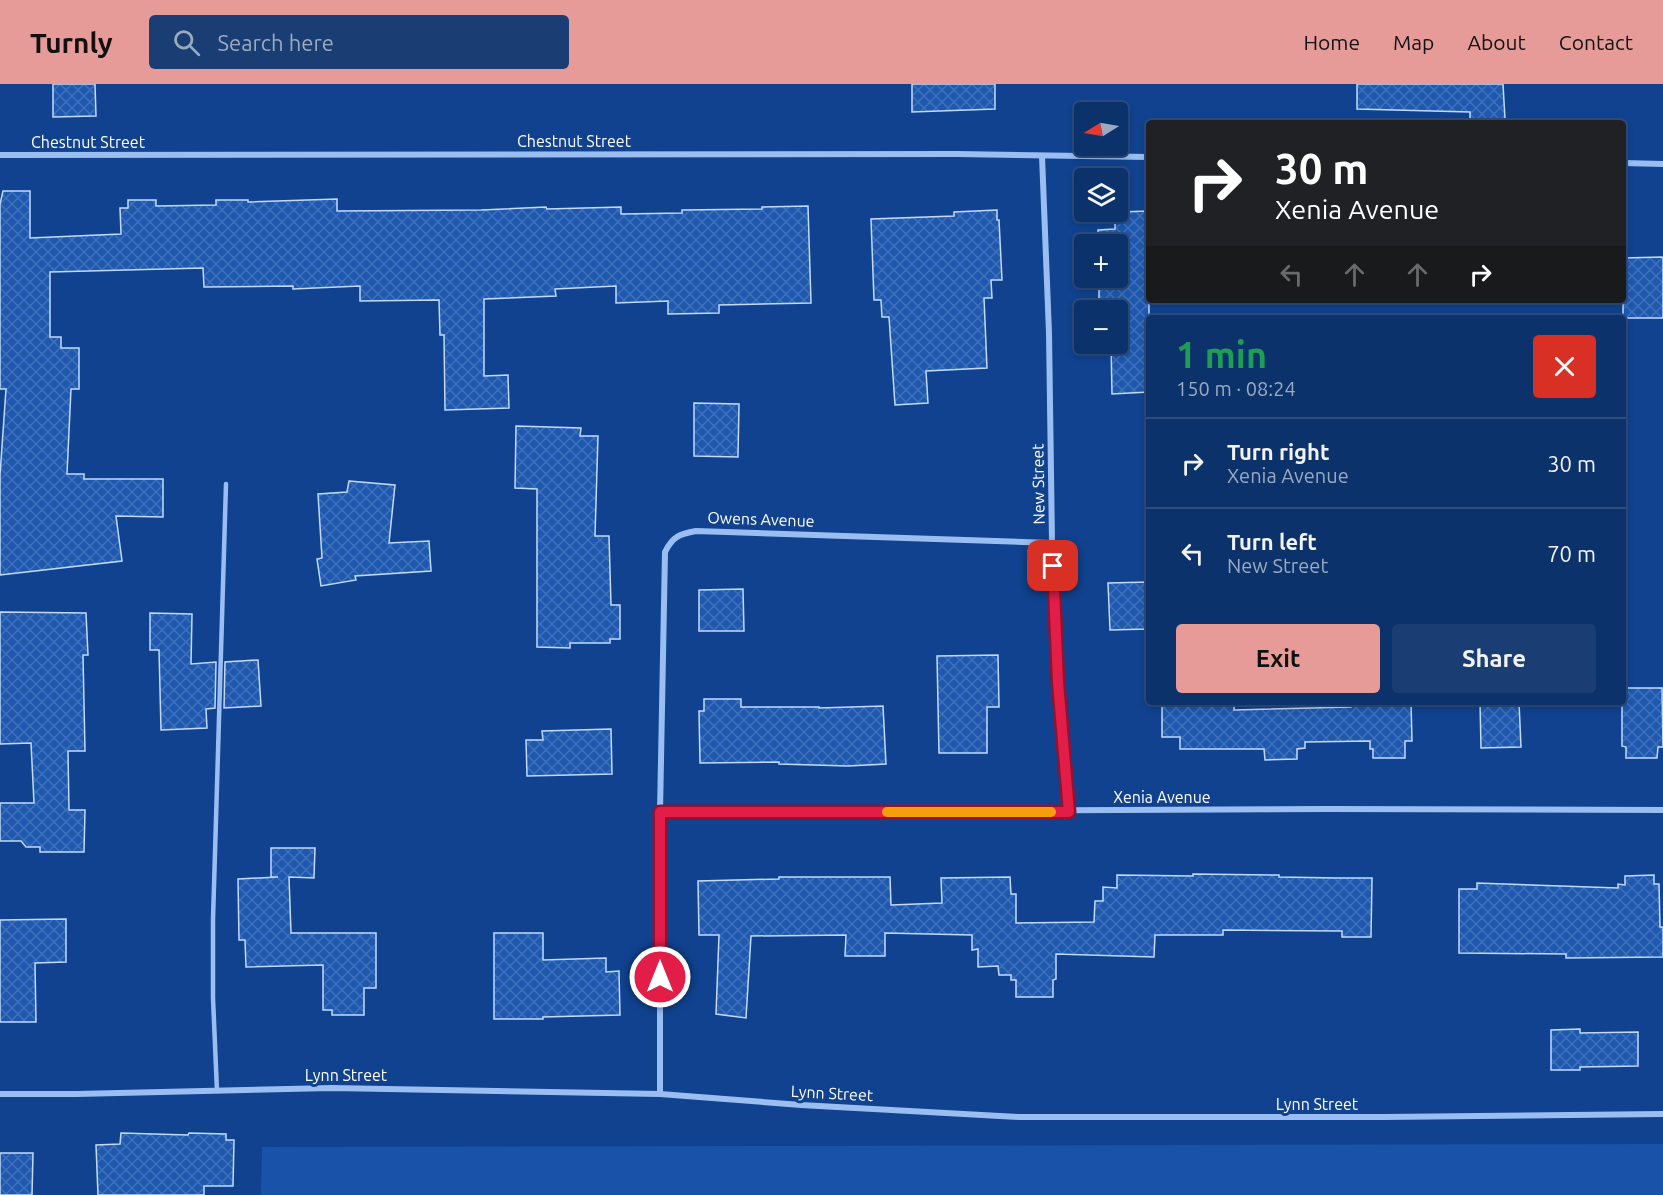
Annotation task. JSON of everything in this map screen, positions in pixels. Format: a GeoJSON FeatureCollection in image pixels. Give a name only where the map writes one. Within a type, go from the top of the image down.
{"type":"FeatureCollection","features":[{"type":"Feature","properties":{"kind":"street","name":"Chestnut Street"},"geometry":{"type":"LineString","coordinates":[[0,155],[957,154],[1146,157]]}},
{"type":"Feature","properties":{"kind":"street","name":"New Street"},"geometry":{"type":"LineString","coordinates":[[1042,156],[1049,333],[1052,543],[1058,682],[1069,812]]}},
{"type":"Feature","properties":{"kind":"street"},"geometry":{"type":"LineString","coordinates":[[1626,163],[1663,164]]}},
{"type":"Feature","properties":{"kind":"street","name":"Owens Avenue"},"geometry":{"type":"LineString","coordinates":[[660,812],[665,552],[670,542],[682,534],[696,531],[1052,543]]}},
{"type":"Feature","properties":{"kind":"street","name":"Xenia Avenue"},"geometry":{"type":"LineString","coordinates":[[660,812],[1663,810]]}},
{"type":"Feature","properties":{"kind":"street"},"geometry":{"type":"LineString","coordinates":[[660,812],[660,1094]]}},
{"type":"Feature","properties":{"kind":"street","name":"Lynn Street"},"geometry":{"type":"LineString","coordinates":[[0,1094],[332,1088],[660,1094],[801,1105],[1019,1117],[1663,1114]]}},
{"type":"Feature","properties":{"kind":"lane"},"geometry":{"type":"LineString","coordinates":[[217,1091],[213,998],[213,920],[226,484]]}},
{"type":"Feature","properties":{"kind":"shaded area"},"geometry":{"type":"Polygon","coordinates":[[[1663,1144],[1663,1195],[261,1195],[262,1147],[1663,1144]]]}},
{"type":"Feature","properties":{"kind":"building"},"geometry":{"type":"Polygon","coordinates":[[[53,84],[95,84],[96,116],[53,117],[53,84]]]}},
{"type":"Feature","properties":{"kind":"building"},"geometry":{"type":"Polygon","coordinates":[[[912,84],[995,84],[995,109],[912,112],[912,84]]]}},
{"type":"Feature","properties":{"kind":"building"},"geometry":{"type":"Polygon","coordinates":[[[1357,84],[1503,84],[1505,119],[1470,120],[1470,112],[1357,109],[1357,84]]]}},
{"type":"Feature","properties":{"kind":"building"},"geometry":{"type":"Polygon","coordinates":[[[3,191],[30,191],[30,238],[121,234],[120,208],[128,208],[128,200],[156,200],[156,206],[216,205],[216,200],[248,200],[248,202],[337,199],[337,211],[621,207],[621,214],[808,206],[811,303],[719,305],[719,313],[668,314],[668,301],[616,303],[616,286],[555,289],[556,296],[484,299],[484,376],[508,375],[509,408],[445,410],[444,335],[440,335],[439,300],[360,301],[360,286],[293,289],[293,286],[204,287],[203,268],[50,272],[50,337],[61,337],[61,348],[79,348],[79,389],[71,389],[67,474],[84,474],[84,479],[163,479],[163,517],[116,516],[122,561],[0,575],[0,475],[6,389],[0,389],[0,204],[3,191]]]}},
{"type":"Feature","properties":{"kind":"building"},"geometry":{"type":"Polygon","coordinates":[[[997,210],[1002,280],[991,280],[992,298],[984,298],[987,368],[926,371],[928,403],[895,405],[889,317],[882,317],[881,300],[874,300],[871,219],[954,216],[954,212],[997,210]]]}},
{"type":"Feature","properties":{"kind":"building"},"geometry":{"type":"Polygon","coordinates":[[[1146,211],[1146,303],[1149,303],[1149,315],[1146,315],[1146,392],[1112,394],[1111,354],[1128,354],[1128,300],[1099,300],[1099,288],[1128,288],[1128,234],[1098,234],[1098,230],[1115,229],[1115,222],[1128,222],[1128,212],[1146,211]]]}},
{"type":"Feature","properties":{"kind":"building"},"geometry":{"type":"Polygon","coordinates":[[[1663,257],[1663,318],[1626,318],[1626,315],[1623,315],[1623,303],[1626,303],[1626,258],[1663,257]]]}},
{"type":"Feature","properties":{"kind":"building"},"geometry":{"type":"Polygon","coordinates":[[[694,403],[739,404],[738,457],[694,456],[694,403]]]}},
{"type":"Feature","properties":{"kind":"building"},"geometry":{"type":"Polygon","coordinates":[[[516,426],[581,428],[580,436],[598,436],[595,536],[609,536],[611,605],[620,605],[620,639],[610,639],[610,643],[570,643],[570,648],[537,647],[537,489],[515,488],[516,426]]]}},
{"type":"Feature","properties":{"kind":"building"},"geometry":{"type":"Polygon","coordinates":[[[349,481],[395,485],[389,543],[429,541],[431,571],[355,576],[356,580],[321,586],[317,559],[322,558],[318,494],[347,492],[349,481]]]}},
{"type":"Feature","properties":{"kind":"building"},"geometry":{"type":"Polygon","coordinates":[[[1146,582],[1146,629],[1110,630],[1108,583],[1146,582]]]}},
{"type":"Feature","properties":{"kind":"building"},"geometry":{"type":"Polygon","coordinates":[[[743,589],[744,631],[699,631],[699,590],[743,589]]]}},
{"type":"Feature","properties":{"kind":"building"},"geometry":{"type":"Polygon","coordinates":[[[0,612],[86,613],[88,655],[83,655],[85,751],[68,751],[69,810],[85,810],[84,852],[40,852],[40,847],[26,847],[21,841],[0,841],[0,803],[34,803],[31,743],[0,744],[0,612]]]}},
{"type":"Feature","properties":{"kind":"building"},"geometry":{"type":"Polygon","coordinates":[[[150,613],[192,614],[191,664],[216,662],[215,708],[206,709],[207,728],[161,730],[159,650],[150,650],[150,613]]]}},
{"type":"Feature","properties":{"kind":"building"},"geometry":{"type":"Polygon","coordinates":[[[998,655],[999,707],[987,707],[987,753],[939,753],[937,656],[998,655]]]}},
{"type":"Feature","properties":{"kind":"building"},"geometry":{"type":"Polygon","coordinates":[[[258,660],[261,706],[224,708],[225,662],[258,660]]]}},
{"type":"Feature","properties":{"kind":"building"},"geometry":{"type":"Polygon","coordinates":[[[1626,688],[1662,688],[1663,747],[1658,747],[1657,758],[1626,758],[1626,747],[1622,746],[1622,705],[1626,705],[1626,688]]]}},
{"type":"Feature","properties":{"kind":"building"},"geometry":{"type":"Polygon","coordinates":[[[704,699],[741,699],[741,707],[883,706],[886,764],[848,766],[779,764],[779,762],[700,763],[699,711],[704,711],[704,699]]]}},
{"type":"Feature","properties":{"kind":"building"},"geometry":{"type":"Polygon","coordinates":[[[1162,705],[1234,705],[1234,710],[1411,705],[1412,741],[1405,741],[1405,758],[1373,758],[1370,741],[1305,742],[1305,748],[1297,749],[1297,759],[1265,760],[1264,749],[1180,749],[1180,737],[1162,737],[1162,705]]]}},
{"type":"Feature","properties":{"kind":"building"},"geometry":{"type":"Polygon","coordinates":[[[1480,705],[1519,705],[1521,747],[1481,748],[1480,705]]]}},
{"type":"Feature","properties":{"kind":"building"},"geometry":{"type":"Polygon","coordinates":[[[611,729],[612,774],[527,776],[526,740],[543,740],[542,731],[611,729]]]}},
{"type":"Feature","properties":{"kind":"building"},"geometry":{"type":"Polygon","coordinates":[[[271,848],[315,848],[314,878],[289,877],[291,933],[376,933],[376,988],[364,988],[364,1015],[332,1015],[332,1010],[323,1010],[323,965],[246,967],[245,940],[239,940],[238,879],[278,877],[271,877],[271,848]]]}},
{"type":"Feature","properties":{"kind":"building"},"geometry":{"type":"Polygon","coordinates":[[[1193,874],[1372,878],[1371,937],[1342,937],[1342,931],[1223,930],[1223,935],[1155,935],[1154,957],[1056,954],[1053,997],[1016,997],[1016,980],[1011,980],[1011,975],[999,975],[998,966],[978,967],[978,949],[972,950],[972,935],[885,933],[885,956],[845,956],[846,935],[751,936],[746,1018],[716,1014],[719,935],[699,935],[698,881],[779,879],[779,877],[890,877],[891,905],[942,903],[941,878],[1010,877],[1011,894],[1016,894],[1016,923],[1094,922],[1095,901],[1103,901],[1103,887],[1117,888],[1117,875],[1193,876],[1193,874]]]}},
{"type":"Feature","properties":{"kind":"building"},"geometry":{"type":"Polygon","coordinates":[[[1654,875],[1654,884],[1659,884],[1663,957],[1566,958],[1566,954],[1459,953],[1459,889],[1477,889],[1477,883],[1618,888],[1618,884],[1625,885],[1625,876],[1654,875]]]}},
{"type":"Feature","properties":{"kind":"building"},"geometry":{"type":"Polygon","coordinates":[[[66,919],[66,962],[35,963],[36,1022],[0,1022],[0,920],[66,919]]]}},
{"type":"Feature","properties":{"kind":"building"},"geometry":{"type":"Polygon","coordinates":[[[494,933],[543,933],[543,960],[606,958],[606,972],[619,971],[620,1015],[494,1019],[494,933]]]}},
{"type":"Feature","properties":{"kind":"building"},"geometry":{"type":"Polygon","coordinates":[[[1580,1029],[1580,1033],[1638,1032],[1638,1066],[1551,1070],[1551,1030],[1580,1029]]]}},
{"type":"Feature","properties":{"kind":"building"},"geometry":{"type":"Polygon","coordinates":[[[121,1133],[226,1134],[226,1140],[234,1140],[233,1186],[204,1186],[204,1195],[98,1195],[96,1145],[120,1144],[121,1133]]]}},
{"type":"Feature","properties":{"kind":"building"},"geometry":{"type":"Polygon","coordinates":[[[0,1153],[33,1153],[32,1195],[0,1195],[0,1153]]]}},
{"type":"Feature","properties":{"kind":"slow traffic"},"geometry":{"type":"LineString","coordinates":[[887,812],[1051,812]]}},
{"type":"Feature","properties":{"kind":"route"},"geometry":{"type":"LineString","coordinates":[[660,977],[660,812],[1069,812],[1058,682],[1053,566]]}}]}
